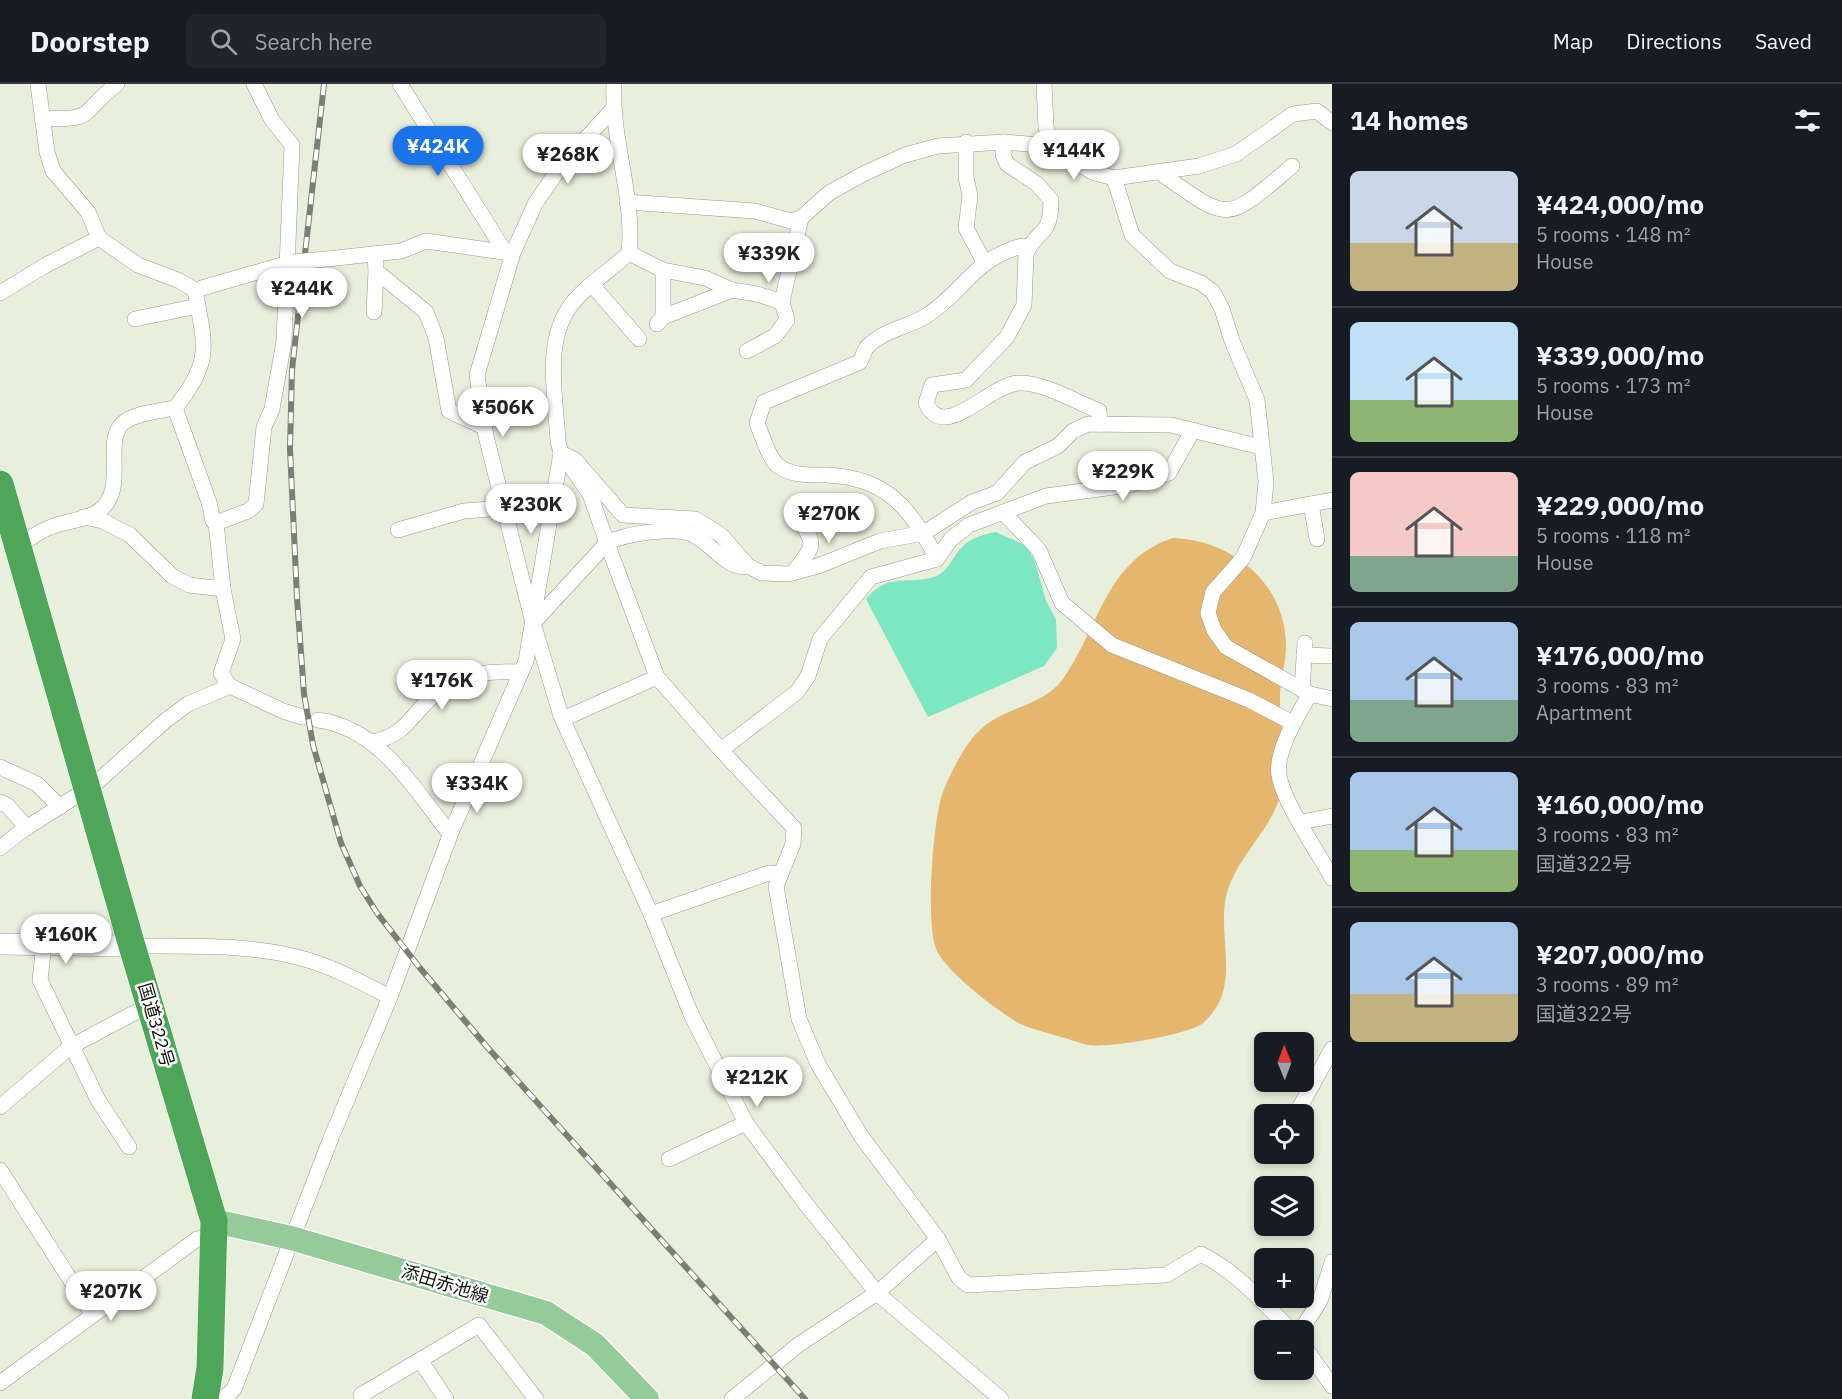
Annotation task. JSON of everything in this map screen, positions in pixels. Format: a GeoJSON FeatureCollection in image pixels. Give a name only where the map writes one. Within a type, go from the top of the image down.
{"type":"FeatureCollection","features":[{"type":"Feature","properties":{"kind":"highway","name":"国道322号"},"geometry":{"type":"LineString","coordinates":[[0,484],[132,946],[151,1004],[213,1229],[210,1368],[205,1399]]}},
{"type":"Feature","properties":{"kind":"main road","name":"添田赤池線"},"geometry":{"type":"LineString","coordinates":[[213,1229],[237,1224],[546,1313],[596,1345],[647,1399]]}},
{"type":"Feature","properties":{"kind":"street"},"geometry":{"type":"LineString","coordinates":[[38,84],[46,152],[53,171],[88,212],[99,238],[138,265],[180,281],[195,290],[289,263],[401,251],[426,242],[509,252]]}},
{"type":"Feature","properties":{"kind":"street"},"geometry":{"type":"LineString","coordinates":[[42,118],[73,120],[84,116],[117,84]]}},
{"type":"Feature","properties":{"kind":"street"},"geometry":{"type":"LineString","coordinates":[[216,523],[248,512],[256,504],[264,427],[272,409],[284,341],[289,263],[292,145],[272,120],[254,84]]}},
{"type":"Feature","properties":{"kind":"street"},"geometry":{"type":"LineString","coordinates":[[400,84],[509,252]]}},
{"type":"Feature","properties":{"kind":"street"},"geometry":{"type":"LineString","coordinates":[[614,84],[612,110],[627,202],[629,254]]}},
{"type":"Feature","properties":{"kind":"street"},"geometry":{"type":"LineString","coordinates":[[1044,84],[1046,127],[1052,146]]}},
{"type":"Feature","properties":{"kind":"street"},"geometry":{"type":"LineString","coordinates":[[612,110],[560,167],[535,204],[509,252],[477,375],[484,427],[533,623],[563,720],[651,914],[691,1014],[746,1123],[802,1199],[877,1293],[1001,1399]]}},
{"type":"Feature","properties":{"kind":"street"},"geometry":{"type":"LineString","coordinates":[[627,202],[755,211],[791,221],[801,218],[829,193],[863,174],[905,155],[938,146],[966,142],[1052,146],[1092,172],[1114,178],[1199,166],[1236,154],[1293,114],[1324,111],[1332,123]]}},
{"type":"Feature","properties":{"kind":"street"},"geometry":{"type":"LineString","coordinates":[[966,142],[966,177],[970,196],[966,228],[984,262]]}},
{"type":"Feature","properties":{"kind":"street"},"geometry":{"type":"LineString","coordinates":[[1004,142],[1003,155],[1007,164],[1037,184],[1051,200],[1051,217],[1046,232],[1028,249],[1024,305],[1007,337],[966,380],[937,382],[932,385],[926,403],[930,412],[939,417],[950,418],[1005,386],[1021,382],[1099,411],[1100,424]]}},
{"type":"Feature","properties":{"kind":"street"},"geometry":{"type":"LineString","coordinates":[[1159,172],[1203,204],[1229,211],[1245,206],[1292,166]]}},
{"type":"Feature","properties":{"kind":"street"},"geometry":{"type":"LineString","coordinates":[[1114,178],[1132,235],[1170,271],[1201,283],[1213,292],[1222,309],[1232,341],[1257,400],[1260,447],[1266,482],[1263,513],[1243,558],[1213,592],[1208,613],[1214,630],[1226,647],[1306,692],[1332,699]]}},
{"type":"Feature","properties":{"kind":"street"},"geometry":{"type":"LineString","coordinates":[[747,351],[775,336],[784,328],[787,313],[782,302],[801,218]]}},
{"type":"Feature","properties":{"kind":"street"},"geometry":{"type":"LineString","coordinates":[[0,293],[46,265],[99,238]]}},
{"type":"Feature","properties":{"kind":"street"},"geometry":{"type":"LineString","coordinates":[[937,559],[924,533],[887,490],[861,479],[803,475],[786,471],[775,463],[757,423],[764,402],[860,362],[867,346],[890,331],[925,316],[984,262],[1013,248],[1022,246],[1028,249]]}},
{"type":"Feature","properties":{"kind":"street"},"geometry":{"type":"LineString","coordinates":[[374,312],[375,254]]}},
{"type":"Feature","properties":{"kind":"street"},"geometry":{"type":"LineString","coordinates":[[629,254],[663,270],[705,278],[732,290],[758,294],[782,302]]}},
{"type":"Feature","properties":{"kind":"street"},"geometry":{"type":"LineString","coordinates":[[629,254],[571,305],[559,326],[554,357],[558,441],[561,453],[590,494],[657,677],[794,828],[793,844],[776,886],[799,1019],[810,1046],[861,1136],[938,1239],[959,1278],[968,1284],[1166,1275],[1201,1254],[1219,1263],[1242,1282],[1281,1320]]}},
{"type":"Feature","properties":{"kind":"street"},"geometry":{"type":"LineString","coordinates":[[663,270],[659,321],[732,290]]}},
{"type":"Feature","properties":{"kind":"street"},"geometry":{"type":"LineString","coordinates":[[376,271],[426,312],[436,338],[448,411],[484,427]]}},
{"type":"Feature","properties":{"kind":"street"},"geometry":{"type":"LineString","coordinates":[[593,286],[639,339]]}},
{"type":"Feature","properties":{"kind":"street"},"geometry":{"type":"LineString","coordinates":[[19,546],[48,528],[99,511],[110,497],[114,482],[116,435],[121,425],[132,418],[175,408],[192,386],[202,364],[205,340],[195,290]]}},
{"type":"Feature","properties":{"kind":"street"},"geometry":{"type":"LineString","coordinates":[[135,319],[198,306]]}},
{"type":"Feature","properties":{"kind":"street"},"geometry":{"type":"LineString","coordinates":[[175,408],[209,502],[213,521],[216,523],[223,589],[233,639],[221,673],[230,686],[283,711],[334,722],[372,742],[389,757],[450,834]]}},
{"type":"Feature","properties":{"kind":"street"},"geometry":{"type":"LineString","coordinates":[[561,453],[575,460],[623,515],[695,519],[721,535],[748,566],[762,573],[793,573],[818,566],[880,541],[924,533],[972,502],[997,493],[1025,462],[1058,446],[1073,430],[1088,424],[1171,425],[1260,447]]}},
{"type":"Feature","properties":{"kind":"street"},"geometry":{"type":"LineString","coordinates":[[721,750],[797,692],[808,676],[820,639],[871,577],[937,559],[951,539],[969,525],[1046,496],[1129,484],[1169,473],[1193,430]]}},
{"type":"Feature","properties":{"kind":"street"},"geometry":{"type":"LineString","coordinates":[[223,1399],[234,1389],[291,1238],[390,998],[450,834],[526,661],[561,453]]}},
{"type":"Feature","properties":{"kind":"street"},"geometry":{"type":"LineString","coordinates":[[1263,513],[1332,500]]}},
{"type":"Feature","properties":{"kind":"street"},"geometry":{"type":"LineString","coordinates":[[1311,504],[1317,539]]}},
{"type":"Feature","properties":{"kind":"street"},"geometry":{"type":"LineString","coordinates":[[398,530],[464,511],[503,508]]}},
{"type":"Feature","properties":{"kind":"street"},"geometry":{"type":"LineString","coordinates":[[793,573],[812,549],[813,543],[795,512]]}},
{"type":"Feature","properties":{"kind":"street"},"geometry":{"type":"LineString","coordinates":[[1005,513],[1039,550],[1062,603],[1113,645],[1250,700],[1293,723]]}},
{"type":"Feature","properties":{"kind":"street"},"geometry":{"type":"LineString","coordinates":[[81,517],[103,521],[129,535],[180,581],[189,585],[223,589]]}},
{"type":"Feature","properties":{"kind":"street"},"geometry":{"type":"LineString","coordinates":[[533,623],[607,543],[616,537],[674,530],[690,533],[705,541],[732,565],[741,568],[748,566]]}},
{"type":"Feature","properties":{"kind":"street"},"geometry":{"type":"LineString","coordinates":[[1332,656],[1305,649],[1306,692],[1288,732],[1278,773],[1283,790],[1332,878]]}},
{"type":"Feature","properties":{"kind":"street"},"geometry":{"type":"LineString","coordinates":[[372,742],[393,737],[437,693],[480,671],[521,672]]}},
{"type":"Feature","properties":{"kind":"street"},"geometry":{"type":"LineString","coordinates":[[563,720],[657,677]]}},
{"type":"Feature","properties":{"kind":"street"},"geometry":{"type":"LineString","coordinates":[[0,848],[87,790],[188,704],[230,686]]}},
{"type":"Feature","properties":{"kind":"street"},"geometry":{"type":"LineString","coordinates":[[0,767],[37,784],[60,807]]}},
{"type":"Feature","properties":{"kind":"street"},"geometry":{"type":"LineString","coordinates":[[0,802],[8,806],[27,828]]}},
{"type":"Feature","properties":{"kind":"street"},"geometry":{"type":"LineString","coordinates":[[1301,822],[1332,816]]}},
{"type":"Feature","properties":{"kind":"street"},"geometry":{"type":"LineString","coordinates":[[651,914],[769,873],[779,874]]}},
{"type":"Feature","properties":{"kind":"street"},"geometry":{"type":"LineString","coordinates":[[0,944],[214,946],[297,957],[340,972],[390,998]]}},
{"type":"Feature","properties":{"kind":"street"},"geometry":{"type":"LineString","coordinates":[[44,945],[40,980],[70,1047],[98,1100],[129,1148]]}},
{"type":"Feature","properties":{"kind":"street"},"geometry":{"type":"LineString","coordinates":[[0,1107],[70,1047],[151,1004]]}},
{"type":"Feature","properties":{"kind":"street"},"geometry":{"type":"LineString","coordinates":[[1314,1082],[1332,1049]]}},
{"type":"Feature","properties":{"kind":"street"},"geometry":{"type":"LineString","coordinates":[[669,1159],[746,1123]]}},
{"type":"Feature","properties":{"kind":"street"},"geometry":{"type":"LineString","coordinates":[[0,1170],[93,1315]]}},
{"type":"Feature","properties":{"kind":"street"},"geometry":{"type":"LineString","coordinates":[[0,1383],[213,1229]]}},
{"type":"Feature","properties":{"kind":"street"},"geometry":{"type":"LineString","coordinates":[[732,1399],[798,1345],[877,1293],[938,1239]]}},
{"type":"Feature","properties":{"kind":"street"},"geometry":{"type":"LineString","coordinates":[[1308,1320],[1320,1302],[1332,1262]]}},
{"type":"Feature","properties":{"kind":"street"},"geometry":{"type":"LineString","coordinates":[[363,1399],[361,1395],[479,1325],[536,1399]]}},
{"type":"Feature","properties":{"kind":"street"},"geometry":{"type":"LineString","coordinates":[[1314,1359],[1332,1386]]}},
{"type":"Feature","properties":{"kind":"street"},"geometry":{"type":"LineString","coordinates":[[420,1360],[446,1399]]}},
{"type":"Feature","properties":{"kind":"shaded area"},"geometry":{"type":"Polygon","coordinates":[[[996,532],[1027,546],[1035,562],[1046,601],[1056,619],[1057,648],[1044,666],[928,717],[866,599],[882,585],[890,582],[924,579],[939,575],[969,541],[996,532]]]}},
{"type":"Feature","properties":{"kind":"shaded area"},"geometry":{"type":"Polygon","coordinates":[[[1173,538],[1216,547],[1235,556],[1252,569],[1266,585],[1277,603],[1284,624],[1286,647],[1280,695],[1284,781],[1277,806],[1230,884],[1225,902],[1224,920],[1226,974],[1223,992],[1216,1008],[1203,1023],[1182,1032],[1129,1043],[1088,1045],[1015,1021],[961,980],[937,951],[931,921],[931,876],[938,812],[943,791],[951,773],[978,732],[988,723],[1035,701],[1056,687],[1077,656],[1107,596],[1119,578],[1133,562],[1151,548],[1173,538]]]}},
{"type":"Feature","properties":{"kind":"railway"},"geometry":{"type":"LineString","coordinates":[[324,84],[292,370],[290,449],[304,694],[313,745],[341,843],[360,886],[377,913],[420,968],[488,1048],[805,1399]]}}]}
